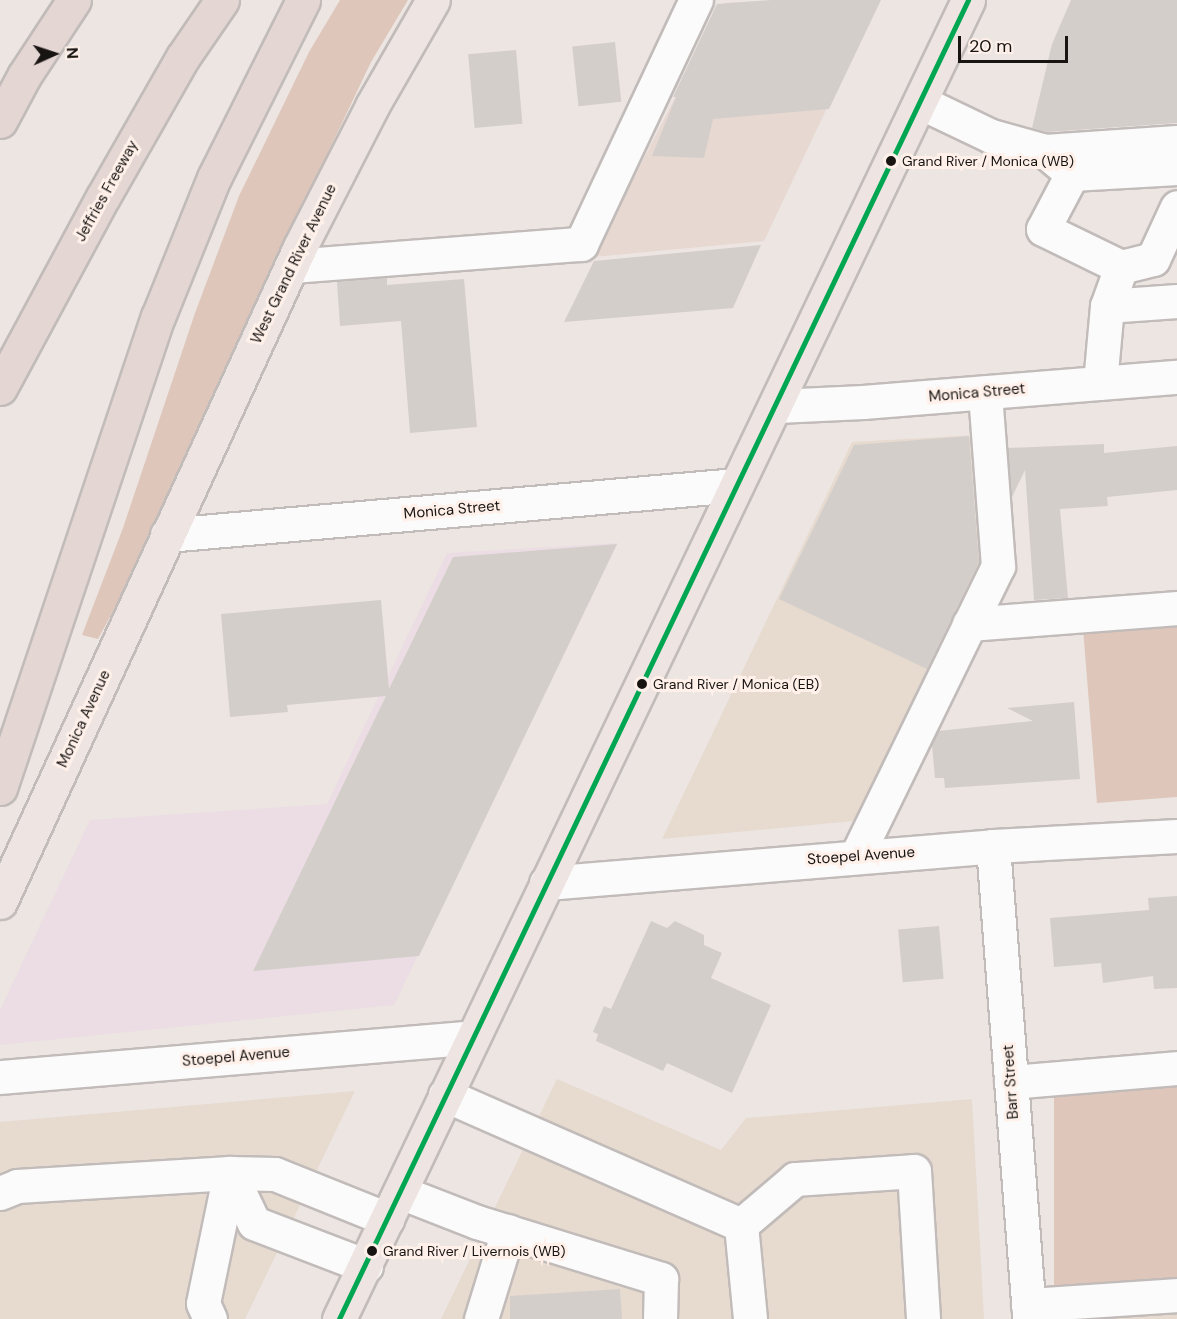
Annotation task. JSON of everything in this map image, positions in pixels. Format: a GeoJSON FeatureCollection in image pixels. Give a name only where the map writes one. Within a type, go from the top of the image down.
{"type":"FeatureCollection","features":[{"type":"Feature","properties":{"kind":"highway"},"geometry":{"type":"LineString","coordinates":[[0,121],[24,76],[74,0]]}},
{"type":"Feature","properties":{"kind":"highway","name":"Jeffries Freeway"},"geometry":{"type":"LineString","coordinates":[[0,388],[172,77],[222,0]]}},
{"type":"Feature","properties":{"kind":"highway"},"geometry":{"type":"LineString","coordinates":[[0,788],[158,317],[214,178],[303,0]]}},
{"type":"Feature","properties":{"kind":"main road","name":"West Grand River Avenue"},"geometry":{"type":"LineString","coordinates":[[167,535],[292,266],[372,106],[433,0]]}},
{"type":"Feature","properties":{"kind":"main road"},"geometry":{"type":"LineString","coordinates":[[339,1319],[736,485],[777,406],[968,0]]}},
{"type":"Feature","properties":{"kind":"main road","name":"Monica Avenue"},"geometry":{"type":"LineString","coordinates":[[0,902],[167,535]]}},
{"type":"Feature","properties":{"kind":"street"},"geometry":{"type":"LineString","coordinates":[[292,266],[581,244],[696,0]]}},
{"type":"Feature","properties":{"kind":"street"},"geometry":{"type":"LineString","coordinates":[[920,102],[991,136],[1046,151],[1177,142]]}},
{"type":"Feature","properties":{"kind":"street"},"geometry":{"type":"LineString","coordinates":[[1046,151],[1072,174],[1177,168]]}},
{"type":"Feature","properties":{"kind":"street"},"geometry":{"type":"LineString","coordinates":[[1072,174],[1044,229],[1121,267],[1153,259],[1177,207]]}},
{"type":"Feature","properties":{"kind":"street"},"geometry":{"type":"LineString","coordinates":[[1100,383],[1107,306],[1121,267]]}},
{"type":"Feature","properties":{"kind":"street"},"geometry":{"type":"LineString","coordinates":[[1107,306],[1177,301]]}},
{"type":"Feature","properties":{"kind":"street","name":"Monica Street"},"geometry":{"type":"LineString","coordinates":[[777,406],[1177,377]]}},
{"type":"Feature","properties":{"kind":"street"},"geometry":{"type":"LineString","coordinates":[[856,857],[998,566],[985,392]]}},
{"type":"Feature","properties":{"kind":"street","name":"Monica Street"},"geometry":{"type":"LineString","coordinates":[[167,535],[736,485]]}},
{"type":"Feature","properties":{"kind":"street"},"geometry":{"type":"LineString","coordinates":[[969,624],[1177,608]]}},
{"type":"Feature","properties":{"kind":"street","name":"Stoepel Avenue"},"geometry":{"type":"LineString","coordinates":[[546,883],[993,846],[1177,836]]}},
{"type":"Feature","properties":{"kind":"street","name":"Barr Street"},"geometry":{"type":"LineString","coordinates":[[993,846],[1028,1312]]}},
{"type":"Feature","properties":{"kind":"street","name":"Stoepel Avenue"},"geometry":{"type":"LineString","coordinates":[[0,1077],[472,1037]]}},
{"type":"Feature","properties":{"kind":"street"},"geometry":{"type":"LineString","coordinates":[[1011,1082],[1177,1068]]}},
{"type":"Feature","properties":{"kind":"street"},"geometry":{"type":"LineString","coordinates":[[445,1095],[741,1225]]}},
{"type":"Feature","properties":{"kind":"street"},"geometry":{"type":"LineString","coordinates":[[741,1225],[795,1179],[914,1171],[923,1319]]}},
{"type":"Feature","properties":{"kind":"street"},"geometry":{"type":"LineString","coordinates":[[230,1173],[254,1223],[366,1266]]}},
{"type":"Feature","properties":{"kind":"street"},"geometry":{"type":"LineString","coordinates":[[210,1319],[203,1303],[230,1173]]}},
{"type":"Feature","properties":{"kind":"street"},"geometry":{"type":"LineString","coordinates":[[0,1192],[17,1186],[230,1173],[275,1174],[394,1205],[508,1231],[661,1279],[660,1319]]}},
{"type":"Feature","properties":{"kind":"street"},"geometry":{"type":"LineString","coordinates":[[741,1225],[750,1319]]}},
{"type":"Feature","properties":{"kind":"street"},"geometry":{"type":"LineString","coordinates":[[481,1319],[508,1231]]}},
{"type":"Feature","properties":{"kind":"street"},"geometry":{"type":"LineString","coordinates":[[1028,1312],[1113,1309],[1177,1295]]}},
{"type":"Feature","properties":{"kind":"shaded area"},"geometry":{"type":"Polygon","coordinates":[[[340,0],[408,0],[371,62],[253,310],[156,532],[98,639],[82,635],[123,528],[195,313],[239,196],[309,52],[340,0]]]}},
{"type":"Feature","properties":{"kind":"shaded area"},"geometry":{"type":"Polygon","coordinates":[[[781,0],[878,0],[764,241],[593,257],[724,3],[781,0]]]}},
{"type":"Feature","properties":{"kind":"shaded area"},"geometry":{"type":"Polygon","coordinates":[[[976,435],[988,552],[854,821],[662,839],[852,442],[976,435]]]}},
{"type":"Feature","properties":{"kind":"shaded area"},"geometry":{"type":"Polygon","coordinates":[[[618,543],[394,1005],[0,1045],[0,1010],[90,820],[327,804],[447,553],[618,543]]]}},
{"type":"Feature","properties":{"kind":"shaded area"},"geometry":{"type":"Polygon","coordinates":[[[1177,622],[1177,797],[1097,803],[1083,628],[1177,622]]]}},
{"type":"Feature","properties":{"kind":"shaded area"},"geometry":{"type":"Polygon","coordinates":[[[557,1079],[721,1150],[746,1118],[972,1099],[984,1319],[441,1319],[557,1079]]]}},
{"type":"Feature","properties":{"kind":"shaded area"},"geometry":{"type":"Polygon","coordinates":[[[1054,1079],[1177,1079],[1177,1285],[1054,1285],[1054,1079]]]}},
{"type":"Feature","properties":{"kind":"shaded area"},"geometry":{"type":"Polygon","coordinates":[[[355,1091],[245,1319],[0,1319],[0,1122],[355,1091]]]}},
{"type":"Feature","properties":{"kind":"shaded area"},"geometry":{"type":"Polygon","coordinates":[[[1177,1307],[1177,1319],[1068,1319],[1068,1315],[1177,1307]]]}},
{"type":"Feature","properties":{"kind":"building"},"geometry":{"type":"Polygon","coordinates":[[[771,0],[881,0],[829,109],[713,119],[704,158],[652,156],[676,97],[673,97],[717,4],[771,0]]]}},
{"type":"Feature","properties":{"kind":"building"},"geometry":{"type":"Polygon","coordinates":[[[1071,0],[1177,0],[1177,123],[1047,132],[1032,128],[1052,44],[1071,0]]]}},
{"type":"Feature","properties":{"kind":"building"},"geometry":{"type":"Polygon","coordinates":[[[615,42],[621,102],[579,106],[572,46],[615,42]]]}},
{"type":"Feature","properties":{"kind":"building"},"geometry":{"type":"Polygon","coordinates":[[[516,50],[522,124],[475,128],[468,54],[516,50]]]}},
{"type":"Feature","properties":{"kind":"building"},"geometry":{"type":"Polygon","coordinates":[[[761,245],[733,308],[564,322],[594,261],[761,245]]]}},
{"type":"Feature","properties":{"kind":"building"},"geometry":{"type":"Polygon","coordinates":[[[387,278],[387,285],[464,279],[477,427],[410,433],[401,321],[340,326],[337,282],[387,278]]]}},
{"type":"Feature","properties":{"kind":"building"},"geometry":{"type":"Polygon","coordinates":[[[969,436],[979,562],[927,669],[779,599],[854,445],[969,436]]]}},
{"type":"Feature","properties":{"kind":"building"},"geometry":{"type":"Polygon","coordinates":[[[1104,444],[1104,453],[1177,446],[1177,490],[1107,497],[1108,506],[1060,509],[1068,598],[1034,600],[1025,470],[1012,497],[1008,448],[1104,444]]]}},
{"type":"Feature","properties":{"kind":"building"},"geometry":{"type":"Polygon","coordinates":[[[617,544],[419,956],[253,971],[386,696],[287,705],[288,712],[230,717],[221,614],[381,600],[389,689],[453,557],[617,544]]]}},
{"type":"Feature","properties":{"kind":"building"},"geometry":{"type":"Polygon","coordinates":[[[1074,702],[1080,779],[945,788],[944,778],[935,778],[932,745],[938,731],[1033,721],[1007,708],[1074,702]]]}},
{"type":"Feature","properties":{"kind":"building"},"geometry":{"type":"Polygon","coordinates":[[[1177,896],[1177,988],[1154,989],[1153,976],[1103,983],[1101,963],[1054,967],[1050,918],[1149,910],[1148,898],[1177,896]]]}},
{"type":"Feature","properties":{"kind":"building"},"geometry":{"type":"Polygon","coordinates":[[[651,921],[667,928],[675,921],[704,935],[704,945],[722,953],[711,978],[771,1005],[732,1093],[667,1063],[663,1071],[596,1041],[598,1034],[593,1032],[604,1006],[611,1009],[651,921]]]}},
{"type":"Feature","properties":{"kind":"building"},"geometry":{"type":"Polygon","coordinates":[[[939,926],[944,979],[903,982],[898,930],[939,926]]]}},
{"type":"Feature","properties":{"kind":"building"},"geometry":{"type":"Polygon","coordinates":[[[620,1289],[622,1319],[510,1319],[510,1296],[620,1289]]]}},
{"type":"Feature","properties":{"kind":"transit line"},"geometry":{"type":"LineString","coordinates":[[339,1319],[968,0]]}},
{"type":"Feature","properties":{"kind":"place","name":"Grand River / Monica (WB)"},"geometry":{"type":"Point","coordinates":[891,161]}},
{"type":"Feature","properties":{"kind":"place","name":"Grand River / Monica (EB)"},"geometry":{"type":"Point","coordinates":[642,684]}},
{"type":"Feature","properties":{"kind":"place","name":"Grand River / Livernois (WB)"},"geometry":{"type":"Point","coordinates":[372,1251]}}]}
